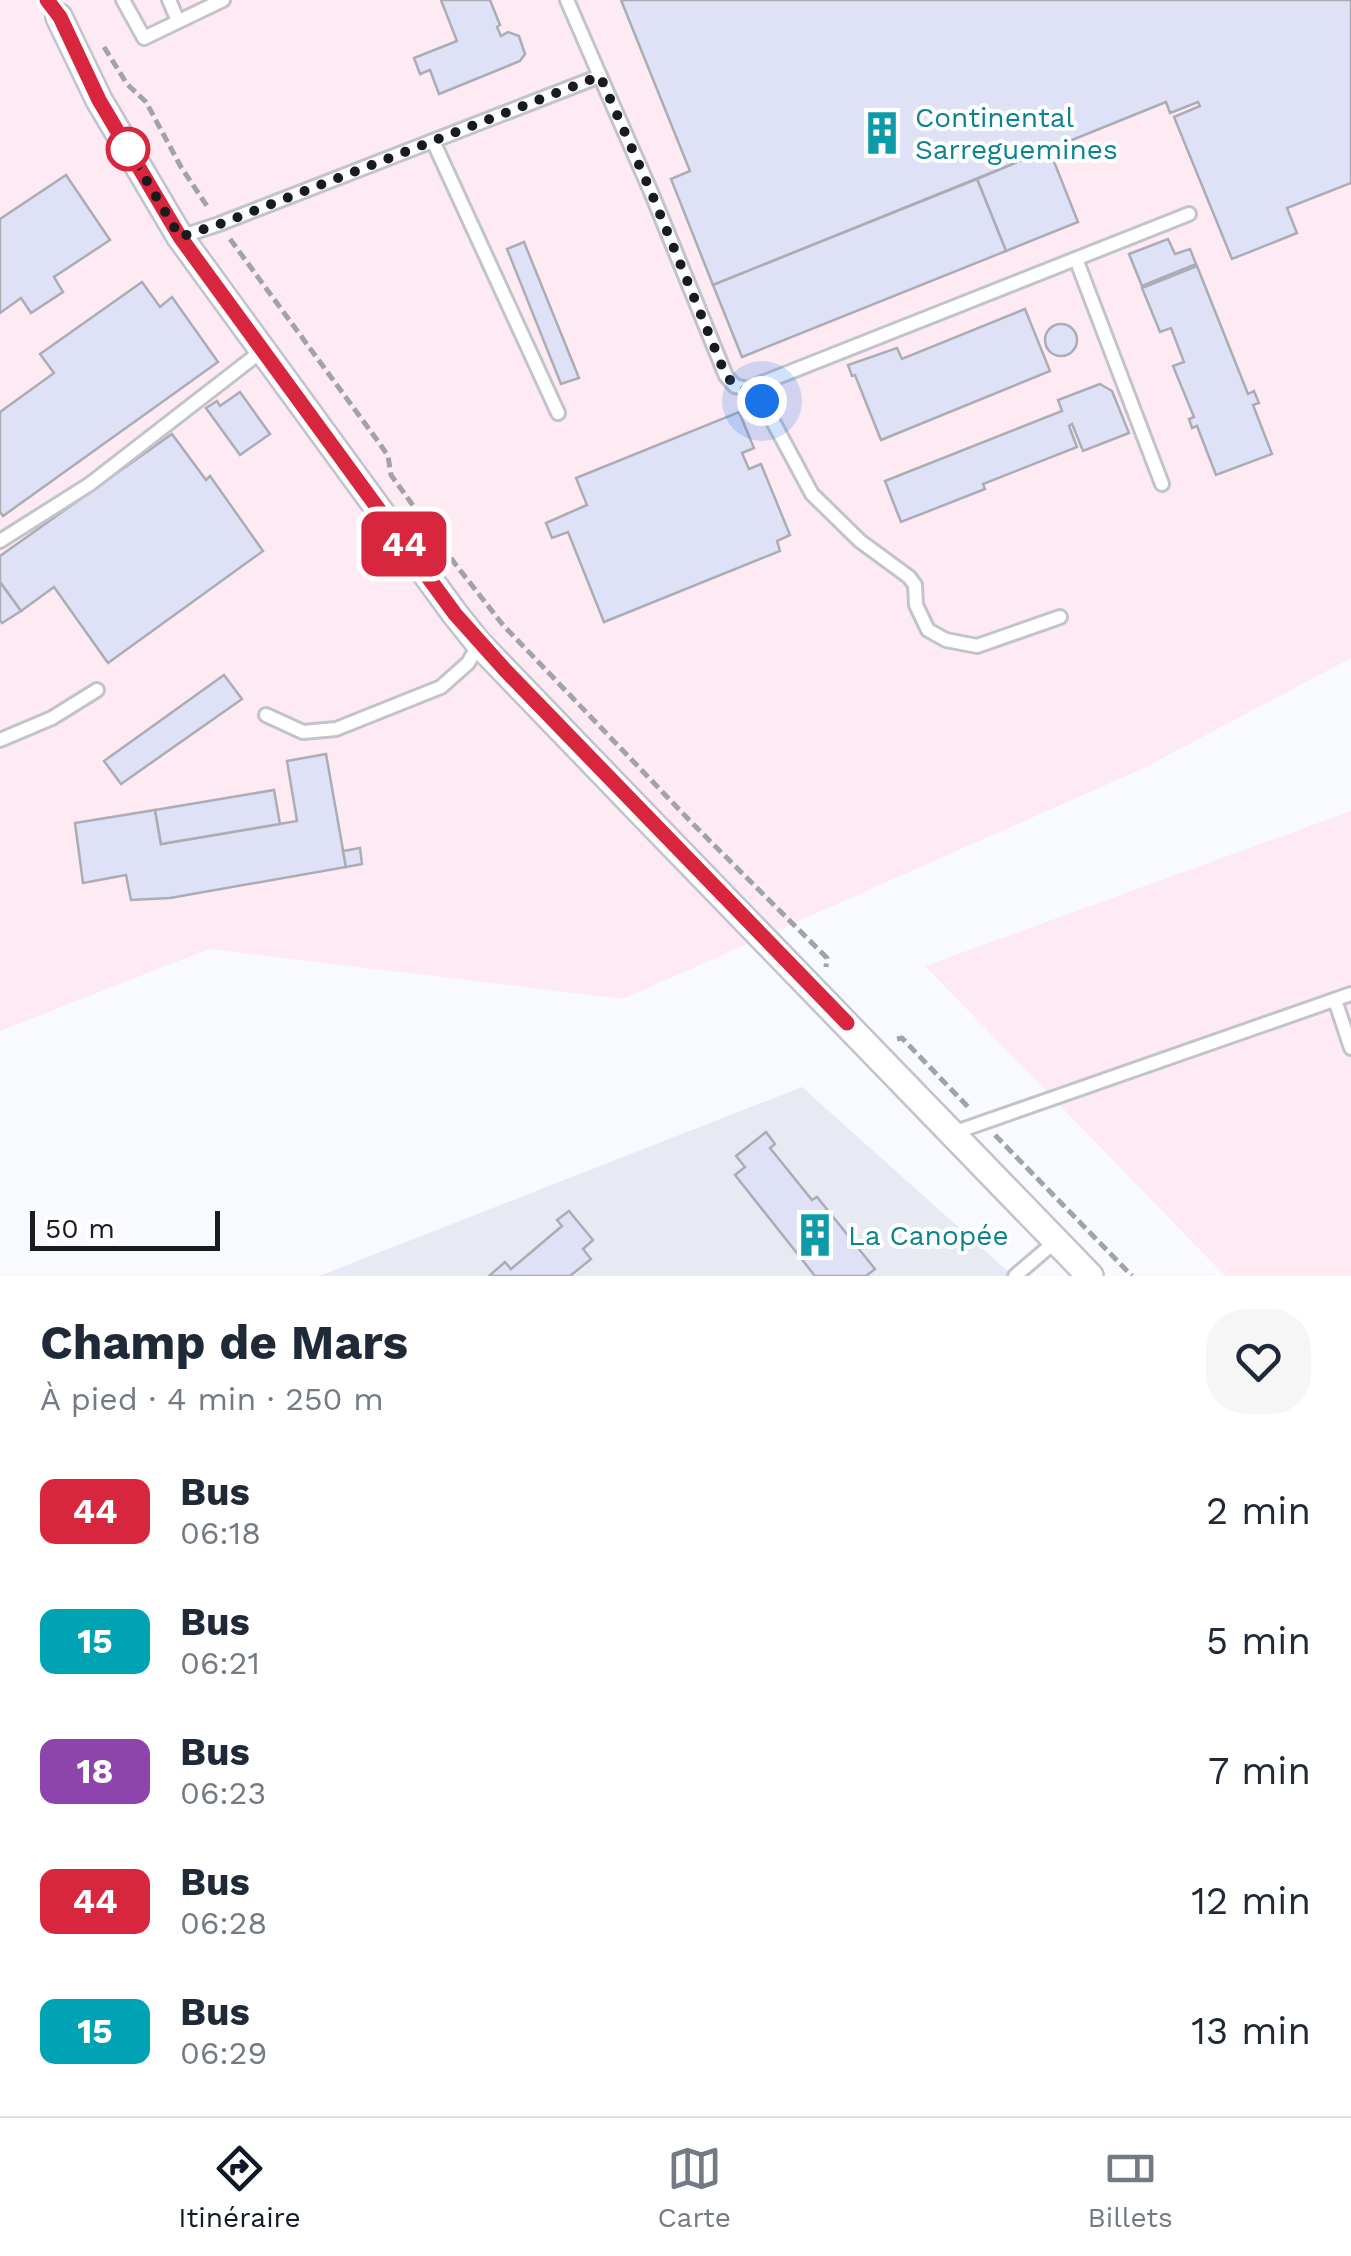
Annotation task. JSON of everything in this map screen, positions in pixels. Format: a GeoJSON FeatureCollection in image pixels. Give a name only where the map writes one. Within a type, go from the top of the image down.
{"type":"FeatureCollection","features":[{"type":"Feature","properties":{"kind":"street"},"geometry":{"type":"LineString","coordinates":[[54,6],[99,100],[180,237],[455,614],[1090,1276]]}},
{"type":"Feature","properties":{"kind":"lane"},"geometry":{"type":"LineString","coordinates":[[123,0],[144,38],[223,0]]}},
{"type":"Feature","properties":{"kind":"lane"},"geometry":{"type":"LineString","coordinates":[[168,0],[178,21]]}},
{"type":"Feature","properties":{"kind":"lane"},"geometry":{"type":"LineString","coordinates":[[567,0],[726,376],[735,386],[762,401],[812,494],[860,541],[909,577],[916,585],[916,605],[928,630],[946,640],[978,646],[1060,617]]}},
{"type":"Feature","properties":{"kind":"lane"},"geometry":{"type":"LineString","coordinates":[[180,237],[600,76]]}},
{"type":"Feature","properties":{"kind":"lane"},"geometry":{"type":"LineString","coordinates":[[433,142],[558,414]]}},
{"type":"Feature","properties":{"kind":"lane"},"geometry":{"type":"LineString","coordinates":[[747,390],[1189,214]]}},
{"type":"Feature","properties":{"kind":"lane"},"geometry":{"type":"LineString","coordinates":[[1076,259],[1162,484]]}},
{"type":"Feature","properties":{"kind":"lane"},"geometry":{"type":"LineString","coordinates":[[0,541],[90,484],[263,350]]}},
{"type":"Feature","properties":{"kind":"lane"},"geometry":{"type":"LineString","coordinates":[[266,714],[302,732],[336,729],[441,687],[468,663],[480,644]]}},
{"type":"Feature","properties":{"kind":"lane"},"geometry":{"type":"LineString","coordinates":[[0,740],[52,718],[97,690]]}},
{"type":"Feature","properties":{"kind":"lane"},"geometry":{"type":"LineString","coordinates":[[953,1133],[1351,994]]}},
{"type":"Feature","properties":{"kind":"lane"},"geometry":{"type":"LineString","coordinates":[[1336,1000],[1351,1048]]}},
{"type":"Feature","properties":{"kind":"lane"},"geometry":{"type":"LineString","coordinates":[[1015,1276],[1056,1240]]}},
{"type":"Feature","properties":{"kind":"path"},"geometry":{"type":"LineString","coordinates":[[102,42],[127,84],[146,102],[181,167],[220,224],[380,444],[388,456],[390,475],[456,565],[503,625],[827,958],[825,973]]}},
{"type":"Feature","properties":{"kind":"path"},"geometry":{"type":"LineString","coordinates":[[892,1040],[902,1038],[1132,1276]]}},
{"type":"Feature","properties":{"kind":"shaded area"},"geometry":{"type":"Polygon","coordinates":[[[0,0],[1351,0],[1351,658],[1144,768],[623,999],[209,949],[0,1031],[0,0]]]}},
{"type":"Feature","properties":{"kind":"shaded area"},"geometry":{"type":"Polygon","coordinates":[[[1351,811],[1351,1276],[1225,1276],[925,966],[1351,811]]]}},
{"type":"Feature","properties":{"kind":"shaded area"},"geometry":{"type":"Polygon","coordinates":[[[802,1087],[1013,1276],[319,1276],[802,1087]]]}},
{"type":"Feature","properties":{"kind":"building"},"geometry":{"type":"Polygon","coordinates":[[[441,0],[490,0],[501,36],[508,32],[519,36],[525,54],[520,61],[439,94],[430,70],[420,74],[414,58],[457,41],[441,0]]]}},
{"type":"Feature","properties":{"kind":"building","name":"Continental Sarreguemines"},"geometry":{"type":"Polygon","coordinates":[[[621,0],[1351,0],[1351,183],[1287,208],[1297,233],[1232,259],[1174,117],[1200,106],[1198,102],[1170,113],[1166,102],[713,285],[671,179],[690,171],[621,0]]]}},
{"type":"Feature","properties":{"kind":"building"},"geometry":{"type":"Polygon","coordinates":[[[1049,149],[1078,222],[1006,251],[977,179],[1049,149]]]}},
{"type":"Feature","properties":{"kind":"building"},"geometry":{"type":"Polygon","coordinates":[[[66,175],[110,240],[54,277],[63,292],[31,313],[21,298],[0,313],[0,219],[66,175]]]}},
{"type":"Feature","properties":{"kind":"building"},"geometry":{"type":"Polygon","coordinates":[[[977,179],[1006,251],[742,357],[713,285],[977,179]]]}},
{"type":"Feature","properties":{"kind":"building"},"geometry":{"type":"Polygon","coordinates":[[[1168,239],[1175,254],[1190,249],[1196,264],[1142,286],[1129,254],[1168,239]]]}},
{"type":"Feature","properties":{"kind":"building"},"geometry":{"type":"Polygon","coordinates":[[[524,242],[579,378],[561,384],[507,249],[524,242]]]}},
{"type":"Feature","properties":{"kind":"building"},"geometry":{"type":"Polygon","coordinates":[[[1197,266],[1248,394],[1254,391],[1259,403],[1253,405],[1272,454],[1216,475],[1197,426],[1192,428],[1189,419],[1194,417],[1173,366],[1184,362],[1171,328],[1160,332],[1142,288],[1197,266]]]}},
{"type":"Feature","properties":{"kind":"building"},"geometry":{"type":"Polygon","coordinates":[[[142,282],[160,307],[172,297],[218,362],[3,516],[0,412],[54,373],[40,354],[142,282]]]}},
{"type":"Feature","properties":{"kind":"building"},"geometry":{"type":"Polygon","coordinates":[[[1025,309],[1050,371],[881,440],[848,365],[897,348],[902,359],[1025,309]]]}},
{"type":"Feature","properties":{"kind":"building"},"geometry":{"type":"Polygon","coordinates":[[[1061,324],[1072,329],[1077,340],[1072,351],[1061,356],[1050,351],[1045,340],[1050,329],[1061,324]]]}},
{"type":"Feature","properties":{"kind":"building"},"geometry":{"type":"Polygon","coordinates":[[[1100,384],[1112,391],[1129,433],[1083,451],[1072,424],[1069,426],[1077,447],[901,522],[885,481],[1062,411],[1058,400],[1100,384]]]}},
{"type":"Feature","properties":{"kind":"building"},"geometry":{"type":"Polygon","coordinates":[[[240,392],[270,434],[240,455],[206,408],[217,401],[220,406],[240,392]]]}},
{"type":"Feature","properties":{"kind":"building"},"geometry":{"type":"Polygon","coordinates":[[[739,412],[754,448],[742,453],[749,469],[761,464],[790,535],[777,541],[780,551],[604,622],[568,532],[552,538],[546,523],[587,505],[576,478],[739,412]]]}},
{"type":"Feature","properties":{"kind":"building"},"geometry":{"type":"Polygon","coordinates":[[[172,434],[206,480],[210,476],[263,551],[108,663],[54,587],[21,611],[0,582],[0,556],[172,434]]]}},
{"type":"Feature","properties":{"kind":"building"},"geometry":{"type":"Polygon","coordinates":[[[0,582],[21,611],[2,623],[0,620],[0,582]]]}},
{"type":"Feature","properties":{"kind":"building"},"geometry":{"type":"Polygon","coordinates":[[[224,675],[242,699],[121,784],[104,761],[224,675]]]}},
{"type":"Feature","properties":{"kind":"building"},"geometry":{"type":"Polygon","coordinates":[[[326,754],[346,867],[170,898],[131,900],[126,875],[83,883],[75,823],[155,810],[161,844],[297,821],[287,761],[326,754]]]}},
{"type":"Feature","properties":{"kind":"building"},"geometry":{"type":"Polygon","coordinates":[[[274,790],[280,824],[161,844],[155,810],[274,790]]]}},
{"type":"Feature","properties":{"kind":"building"},"geometry":{"type":"Polygon","coordinates":[[[360,848],[362,864],[346,867],[343,851],[360,848]]]}},
{"type":"Feature","properties":{"kind":"building","name":"La Canopée"},"geometry":{"type":"Polygon","coordinates":[[[766,1132],[775,1144],[770,1148],[812,1200],[817,1197],[875,1269],[866,1276],[815,1276],[735,1175],[745,1167],[736,1156],[766,1132]]]}},
{"type":"Feature","properties":{"kind":"building"},"geometry":{"type":"Polygon","coordinates":[[[569,1211],[593,1240],[583,1249],[591,1259],[570,1276],[489,1276],[505,1262],[511,1269],[562,1226],[557,1220],[569,1211]]]}},
{"type":"Feature","properties":{"kind":"bus line","name":"44"},"geometry":{"type":"LineString","coordinates":[[47,0],[60,17],[99,100],[180,237],[455,614],[847,1023]]}},
{"type":"Feature","properties":{"kind":"place","name":"Continental Sarreguemines"},"geometry":{"type":"Point","coordinates":[882,133]}},
{"type":"Feature","properties":{"kind":"place","name":"La Canopée"},"geometry":{"type":"Point","coordinates":[815,1235]}},
{"type":"Feature","properties":{"kind":"route"},"geometry":{"type":"LineString","coordinates":[[128,149],[119,134],[180,237],[600,76],[726,376],[735,386],[762,401]]}}]}
